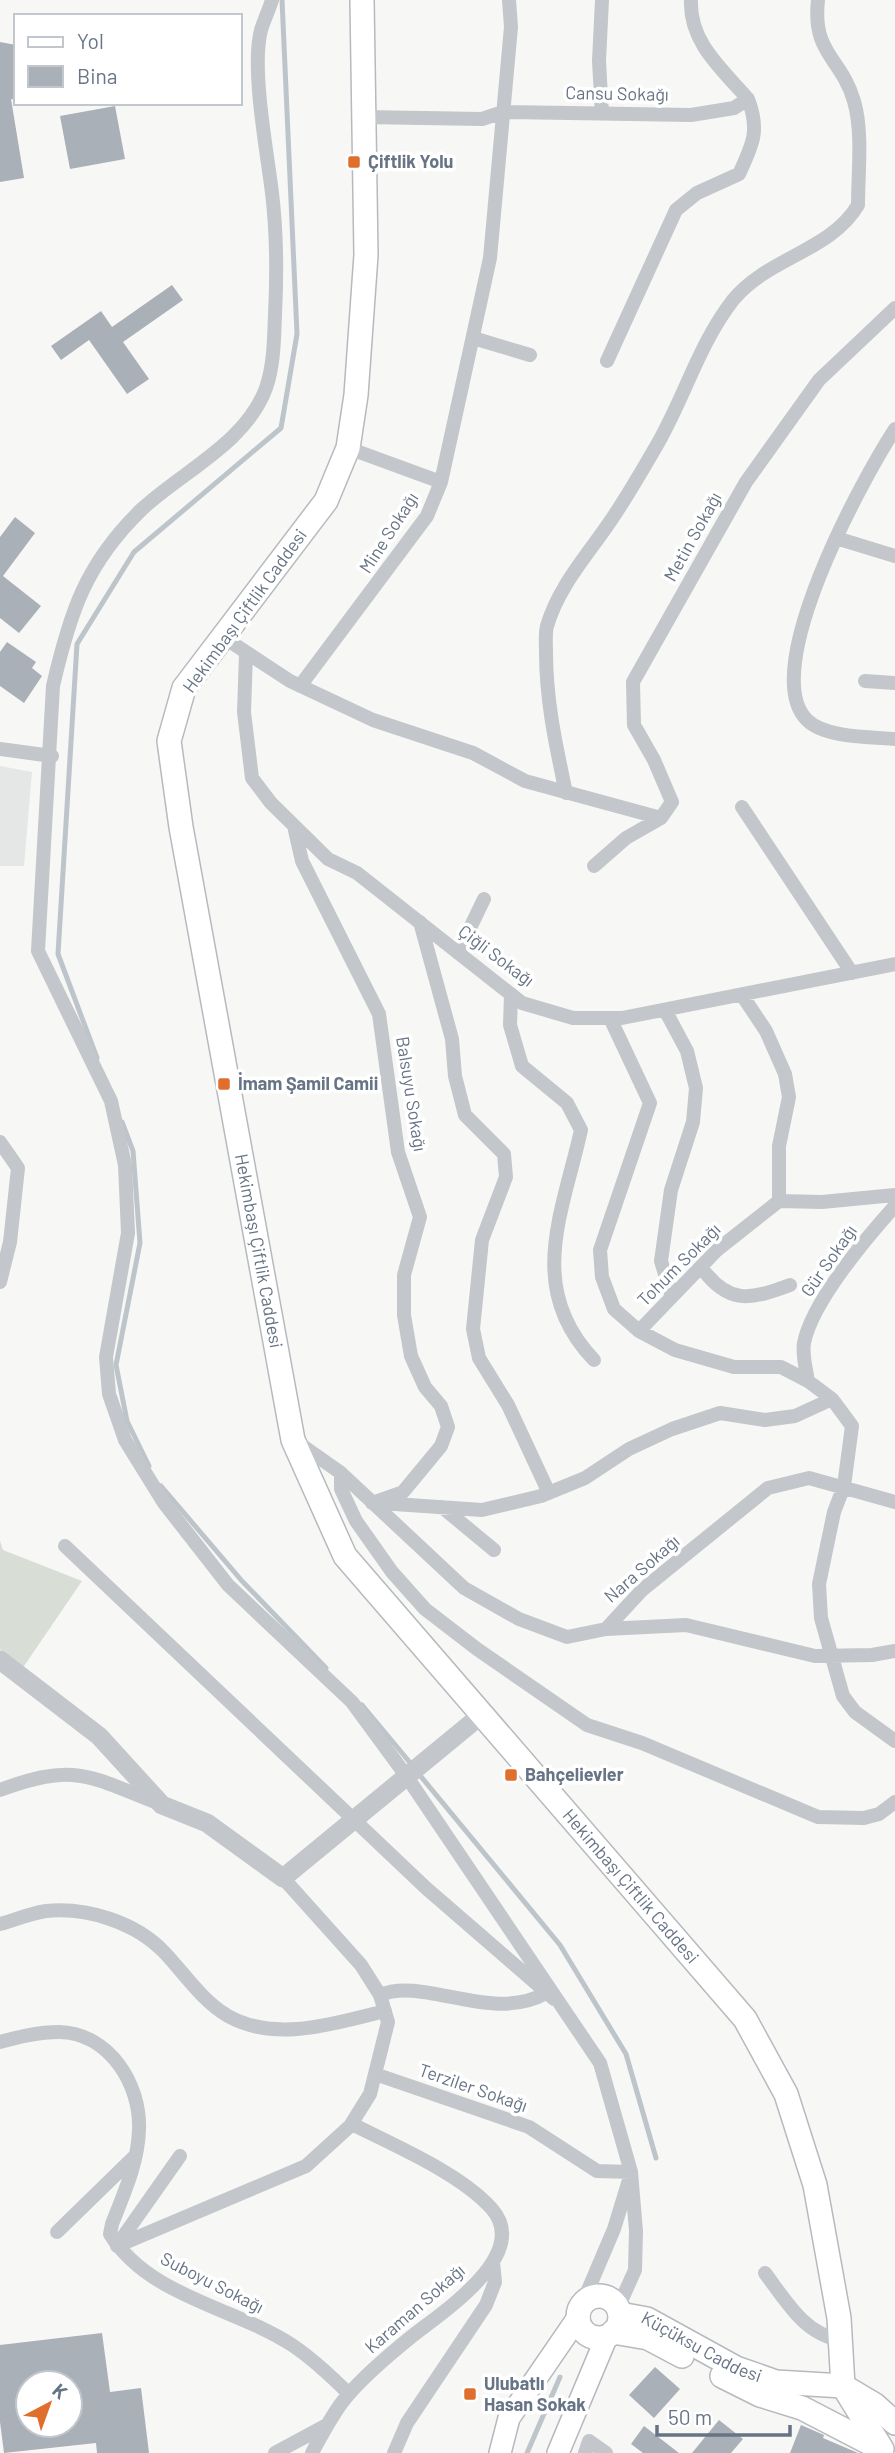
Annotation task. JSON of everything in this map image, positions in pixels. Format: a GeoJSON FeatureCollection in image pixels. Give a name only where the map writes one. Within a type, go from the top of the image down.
{"type":"FeatureCollection","features":[{"type":"Feature","properties":{"kind":"main road","name":"Hekimbaşı Çiftlik Caddesi"},"geometry":{"type":"LineString","coordinates":[[362,0],[366,255],[356,395],[348,448],[326,501],[184,688],[169,741],[181,827],[293,1440],[345,1556],[480,1716],[744,2019],[786,2094],[815,2185],[841,2340],[843,2386]]}},
{"type":"Feature","properties":{"kind":"main road"},"geometry":{"type":"LineString","coordinates":[[500,2453],[509,2418],[579,2313],[595,2296],[608,2298],[615,2323],[558,2453]]}},
{"type":"Feature","properties":{"kind":"main road"},"geometry":{"type":"LineString","coordinates":[[579,2313],[579,2323],[588,2334],[615,2323]]}},
{"type":"Feature","properties":{"kind":"main road","name":"Küçüksu Caddesi"},"geometry":{"type":"LineString","coordinates":[[615,2323],[647,2319],[736,2368],[776,2382],[843,2386],[875,2405],[895,2423]]}},
{"type":"Feature","properties":{"kind":"main road","name":"Küçüksu Caddesi"},"geometry":{"type":"LineString","coordinates":[[615,2323],[761,2395],[802,2408],[884,2451]]}},
{"type":"Feature","properties":{"kind":"main road"},"geometry":{"type":"LineString","coordinates":[[806,2384],[841,2340],[875,2405]]}},
{"type":"Feature","properties":{"kind":"main road"},"geometry":{"type":"LineString","coordinates":[[802,2408],[831,2400],[843,2386],[884,2451]]}},
{"type":"Feature","properties":{"kind":"street"},"geometry":{"type":"LineString","coordinates":[[272,0],[260,32],[260,74],[278,254],[273,355],[267,386],[257,409],[236,433],[143,509],[112,543],[82,587],[63,642],[53,685],[52,756],[38,951],[111,1101],[125,1165],[128,1233],[106,1357],[109,1394],[125,1440],[164,1503],[229,1585],[352,1702],[414,1771],[600,2063],[631,2172],[636,2231],[635,2270],[615,2323]]}},
{"type":"Feature","properties":{"kind":"street","name":"Mine Sokağı"},"geometry":{"type":"LineString","coordinates":[[300,686],[427,516],[441,482],[490,258],[511,27],[509,0]]}},
{"type":"Feature","properties":{"kind":"street"},"geometry":{"type":"LineString","coordinates":[[602,0],[599,61],[602,114]]}},
{"type":"Feature","properties":{"kind":"street"},"geometry":{"type":"LineString","coordinates":[[607,361],[676,210],[697,193],[739,174],[749,153],[756,120],[748,99],[707,52],[694,31],[691,0]]}},
{"type":"Feature","properties":{"kind":"street"},"geometry":{"type":"LineString","coordinates":[[566,793],[548,708],[546,678],[547,627],[568,580],[608,524],[656,448],[704,347],[734,299],[754,281],[799,252],[832,235],[850,219],[858,205],[855,104],[849,86],[822,45],[816,19],[818,0]]}},
{"type":"Feature","properties":{"kind":"street","name":"Cansu Sokağı"},"geometry":{"type":"LineString","coordinates":[[364,117],[482,119],[503,112],[691,115],[734,108],[748,99]]}},
{"type":"Feature","properties":{"kind":"street","name":"Metin Sokağı"},"geometry":{"type":"LineString","coordinates":[[661,818],[672,802],[654,760],[634,725],[633,682],[746,482],[819,380],[895,309]]}},
{"type":"Feature","properties":{"kind":"street"},"geometry":{"type":"LineString","coordinates":[[473,338],[530,355]]}},
{"type":"Feature","properties":{"kind":"street"},"geometry":{"type":"LineString","coordinates":[[895,429],[836,538],[798,635],[793,693],[807,720],[837,734],[895,739]]}},
{"type":"Feature","properties":{"kind":"street"},"geometry":{"type":"LineString","coordinates":[[348,448],[441,482]]}},
{"type":"Feature","properties":{"kind":"street"},"geometry":{"type":"LineString","coordinates":[[836,538],[895,556]]}},
{"type":"Feature","properties":{"kind":"street"},"geometry":{"type":"LineString","coordinates":[[223,637],[300,686],[373,720],[473,753],[526,781],[661,818]]}},
{"type":"Feature","properties":{"kind":"street","name":"Çiğli Sokağı"},"geometry":{"type":"LineString","coordinates":[[246,654],[243,712],[252,778],[294,826],[328,859],[357,873],[522,1003],[573,1018],[610,1018],[664,1010],[895,964]]}},
{"type":"Feature","properties":{"kind":"street"},"geometry":{"type":"LineString","coordinates":[[865,681],[895,683]]}},
{"type":"Feature","properties":{"kind":"street"},"geometry":{"type":"LineString","coordinates":[[0,749],[52,756]]}},
{"type":"Feature","properties":{"kind":"street"},"geometry":{"type":"LineString","coordinates":[[742,807],[852,973]]}},
{"type":"Feature","properties":{"kind":"street"},"geometry":{"type":"LineString","coordinates":[[594,866],[626,838],[661,818]]}},
{"type":"Feature","properties":{"kind":"street","name":"Balsuyu Sokağı"},"geometry":{"type":"LineString","coordinates":[[294,826],[302,862],[379,1014],[398,1152],[419,1217],[404,1275],[404,1315],[411,1356],[425,1387],[440,1406],[448,1427],[441,1446],[403,1493],[372,1503]]}},
{"type":"Feature","properties":{"kind":"street"},"geometry":{"type":"LineString","coordinates":[[458,953],[484,899]]}},
{"type":"Feature","properties":{"kind":"street"},"geometry":{"type":"LineString","coordinates":[[420,922],[452,1039],[455,1076],[465,1115],[504,1154],[506,1177],[482,1240],[473,1329],[479,1358],[508,1405],[549,1493]]}},
{"type":"Feature","properties":{"kind":"street"},"geometry":{"type":"LineString","coordinates":[[511,994],[510,1026],[522,1066],[567,1103],[581,1130],[555,1227],[555,1261],[559,1303],[573,1338],[594,1360]]}},
{"type":"Feature","properties":{"kind":"street"},"geometry":{"type":"LineString","coordinates":[[742,995],[766,1031],[785,1073],[789,1097],[779,1146],[779,1201],[822,1202],[895,1195]]}},
{"type":"Feature","properties":{"kind":"street"},"geometry":{"type":"LineString","coordinates":[[664,1010],[687,1051],[696,1088],[693,1122],[671,1190],[661,1261],[672,1297]]}},
{"type":"Feature","properties":{"kind":"street"},"geometry":{"type":"LineString","coordinates":[[610,1018],[650,1103],[600,1251],[602,1277],[614,1309],[639,1331],[675,1350],[734,1367],[781,1367],[808,1381],[832,1399],[852,1426],[845,1486],[834,1512],[819,1584],[821,1618],[844,1696],[855,1712],[895,1741]]}},
{"type":"Feature","properties":{"kind":"street"},"geometry":{"type":"LineString","coordinates":[[0,1142],[18,1168],[10,1242],[0,1282]]}},
{"type":"Feature","properties":{"kind":"street","name":"Tohum Sokağı"},"geometry":{"type":"LineString","coordinates":[[639,1331],[718,1250],[779,1201]]}},
{"type":"Feature","properties":{"kind":"street","name":"Gür Sokağı"},"geometry":{"type":"LineString","coordinates":[[808,1381],[804,1344],[812,1321],[842,1271],[895,1206]]}},
{"type":"Feature","properties":{"kind":"street"},"geometry":{"type":"LineString","coordinates":[[701,1268],[715,1287],[728,1294],[759,1297],[790,1285]]}},
{"type":"Feature","properties":{"kind":"street"},"geometry":{"type":"LineString","coordinates":[[372,1503],[482,1510],[549,1493],[585,1478],[629,1449],[720,1413],[765,1420],[794,1416],[832,1399]]}},
{"type":"Feature","properties":{"kind":"street","name":"Nara Sokağı"},"geometry":{"type":"LineString","coordinates":[[293,1440],[341,1473],[464,1588],[519,1619],[567,1637],[606,1629],[642,1590],[768,1488],[809,1478],[895,1502]]}},
{"type":"Feature","properties":{"kind":"street"},"geometry":{"type":"LineString","coordinates":[[341,1473],[341,1489],[356,1521],[392,1572],[425,1609],[477,1649],[587,1725],[642,1743],[818,1817],[864,1818],[879,1814],[895,1802]]}},
{"type":"Feature","properties":{"kind":"street"},"geometry":{"type":"LineString","coordinates":[[442,1507],[494,1550]]}},
{"type":"Feature","properties":{"kind":"street"},"geometry":{"type":"LineString","coordinates":[[65,1546],[354,1821],[565,2007]]}},
{"type":"Feature","properties":{"kind":"street"},"geometry":{"type":"LineString","coordinates":[[606,1629],[686,1625],[781,1650],[834,1656],[895,1651]]}},
{"type":"Feature","properties":{"kind":"street"},"geometry":{"type":"LineString","coordinates":[[0,1660],[99,1736],[162,1805]]}},
{"type":"Feature","properties":{"kind":"street"},"geometry":{"type":"LineString","coordinates":[[283,1878],[480,1716]]}},
{"type":"Feature","properties":{"kind":"street"},"geometry":{"type":"LineString","coordinates":[[0,1790],[54,1773],[94,1776],[207,1823],[283,1878],[361,1965],[380,1995],[388,2022],[362,2112],[306,2166],[117,2246]]}},
{"type":"Feature","properties":{"kind":"street"},"geometry":{"type":"LineString","coordinates":[[0,1924],[46,1911],[90,1914],[120,1922],[161,1950],[190,1982],[229,2016],[256,2024],[282,2029],[317,2027],[384,2011]]}},
{"type":"Feature","properties":{"kind":"street"},"geometry":{"type":"LineString","coordinates":[[380,1995],[404,1991],[497,2003],[531,2001],[546,1993]]}},
{"type":"Feature","properties":{"kind":"street"},"geometry":{"type":"LineString","coordinates":[[0,2042],[27,2035],[61,2032],[88,2038],[128,2074],[140,2128],[137,2154],[110,2234],[117,2246]]}},
{"type":"Feature","properties":{"kind":"street","name":"Terziler Sokağı"},"geometry":{"type":"LineString","coordinates":[[375,2074],[529,2127],[597,2171],[631,2172]]}},
{"type":"Feature","properties":{"kind":"street","name":"Karaman Sokağı"},"geometry":{"type":"LineString","coordinates":[[312,2453],[327,2425],[349,2394],[408,2339],[465,2295],[493,2262],[502,2243],[502,2226],[492,2209],[457,2182],[352,2124]]}},
{"type":"Feature","properties":{"kind":"street"},"geometry":{"type":"LineString","coordinates":[[57,2232],[137,2154]]}},
{"type":"Feature","properties":{"kind":"street"},"geometry":{"type":"LineString","coordinates":[[117,2246],[180,2157]]}},
{"type":"Feature","properties":{"kind":"street"},"geometry":{"type":"LineString","coordinates":[[579,2313],[614,2229],[631,2172]]}},
{"type":"Feature","properties":{"kind":"street","name":"Suboyu Sokağı"},"geometry":{"type":"LineString","coordinates":[[117,2246],[148,2272],[188,2296],[290,2343],[326,2370],[349,2394]]}},
{"type":"Feature","properties":{"kind":"street"},"geometry":{"type":"LineString","coordinates":[[394,2453],[407,2423],[486,2305],[495,2282],[493,2262]]}},
{"type":"Feature","properties":{"kind":"street"},"geometry":{"type":"LineString","coordinates":[[765,2273],[798,2316],[822,2337],[841,2340]]}},
{"type":"Feature","properties":{"kind":"street"},"geometry":{"type":"LineString","coordinates":[[275,2453],[327,2425]]}},
{"type":"Feature","properties":{"kind":"street"},"geometry":{"type":"LineString","coordinates":[[585,2453],[589,2441],[606,2453]]}},
{"type":"Feature","properties":{"kind":"shaded area"},"geometry":{"type":"Polygon","coordinates":[[[0,766],[32,772],[24,866],[0,866],[0,766]]]}},
{"type":"Feature","properties":{"kind":"shaded area"},"geometry":{"type":"Polygon","coordinates":[[[0,1541],[3,1550],[82,1581],[22,1669],[0,1649],[0,1541]]]}},
{"type":"Feature","properties":{"kind":"building"},"geometry":{"type":"Polygon","coordinates":[[[0,42],[14,45],[14,100],[11,99],[24,178],[0,182],[0,42]]]}},
{"type":"Feature","properties":{"kind":"building"},"geometry":{"type":"Polygon","coordinates":[[[115,106],[125,159],[70,169],[60,116],[115,106]]]}},
{"type":"Feature","properties":{"kind":"building"},"geometry":{"type":"Polygon","coordinates":[[[172,285],[183,300],[123,342],[149,379],[127,394],[89,340],[61,360],[51,346],[101,311],[112,327],[172,285]]]}},
{"type":"Feature","properties":{"kind":"building"},"geometry":{"type":"Polygon","coordinates":[[[15,517],[35,533],[3,576],[41,606],[19,633],[0,618],[0,537],[15,517]]]}},
{"type":"Feature","properties":{"kind":"building"},"geometry":{"type":"Polygon","coordinates":[[[7,642],[36,662],[32,668],[42,676],[24,703],[0,686],[0,652],[7,642]]]}},
{"type":"Feature","properties":{"kind":"building"},"geometry":{"type":"Polygon","coordinates":[[[102,2333],[110,2392],[141,2388],[149,2453],[97,2453],[96,2443],[4,2453],[0,2422],[0,2345],[102,2333]]]}},
{"type":"Feature","properties":{"kind":"building"},"geometry":{"type":"Polygon","coordinates":[[[655,2367],[680,2389],[654,2418],[629,2395],[655,2367]]]}},
{"type":"Feature","properties":{"kind":"building"},"geometry":{"type":"Polygon","coordinates":[[[719,2420],[743,2439],[731,2453],[692,2453],[719,2420]]]}},
{"type":"Feature","properties":{"kind":"building"},"geometry":{"type":"Polygon","coordinates":[[[801,2425],[824,2435],[823,2438],[858,2453],[790,2453],[801,2425]]]}},
{"type":"Feature","properties":{"kind":"building"},"geometry":{"type":"Polygon","coordinates":[[[644,2426],[679,2453],[643,2453],[631,2444],[644,2426]]]}},
{"type":"Feature","properties":{"kind":"waterway"},"geometry":{"type":"LineString","coordinates":[[97,1058],[58,954],[77,644],[134,552],[281,428],[297,334],[282,0]]}},
{"type":"Feature","properties":{"kind":"waterway"},"geometry":{"type":"LineString","coordinates":[[122,1122],[133,1151],[140,1243],[116,1365],[127,1421],[149,1466]]}},
{"type":"Feature","properties":{"kind":"waterway"},"geometry":{"type":"LineString","coordinates":[[161,1486],[242,1581],[326,1668]]}},
{"type":"Feature","properties":{"kind":"waterway"},"geometry":{"type":"LineString","coordinates":[[362,1705],[412,1765]]}},
{"type":"Feature","properties":{"kind":"waterway"},"geometry":{"type":"LineString","coordinates":[[418,1773],[560,1945],[626,2054],[656,2158]]}},
{"type":"Feature","properties":{"kind":"waterway"},"geometry":{"type":"LineString","coordinates":[[527,2453],[560,2377]]}},
{"type":"Feature","properties":{"kind":"place","name":"Çiftlik Yolu"},"geometry":{"type":"Point","coordinates":[354,162]}},
{"type":"Feature","properties":{"kind":"place","name":"İmam Şamil Camii"},"geometry":{"type":"Point","coordinates":[224,1084]}},
{"type":"Feature","properties":{"kind":"place","name":"Bahçelievler"},"geometry":{"type":"Point","coordinates":[511,1775]}},
{"type":"Feature","properties":{"kind":"place","name":"Ulubatlı Hasan Sokak"},"geometry":{"type":"Point","coordinates":[470,2394]}}]}
